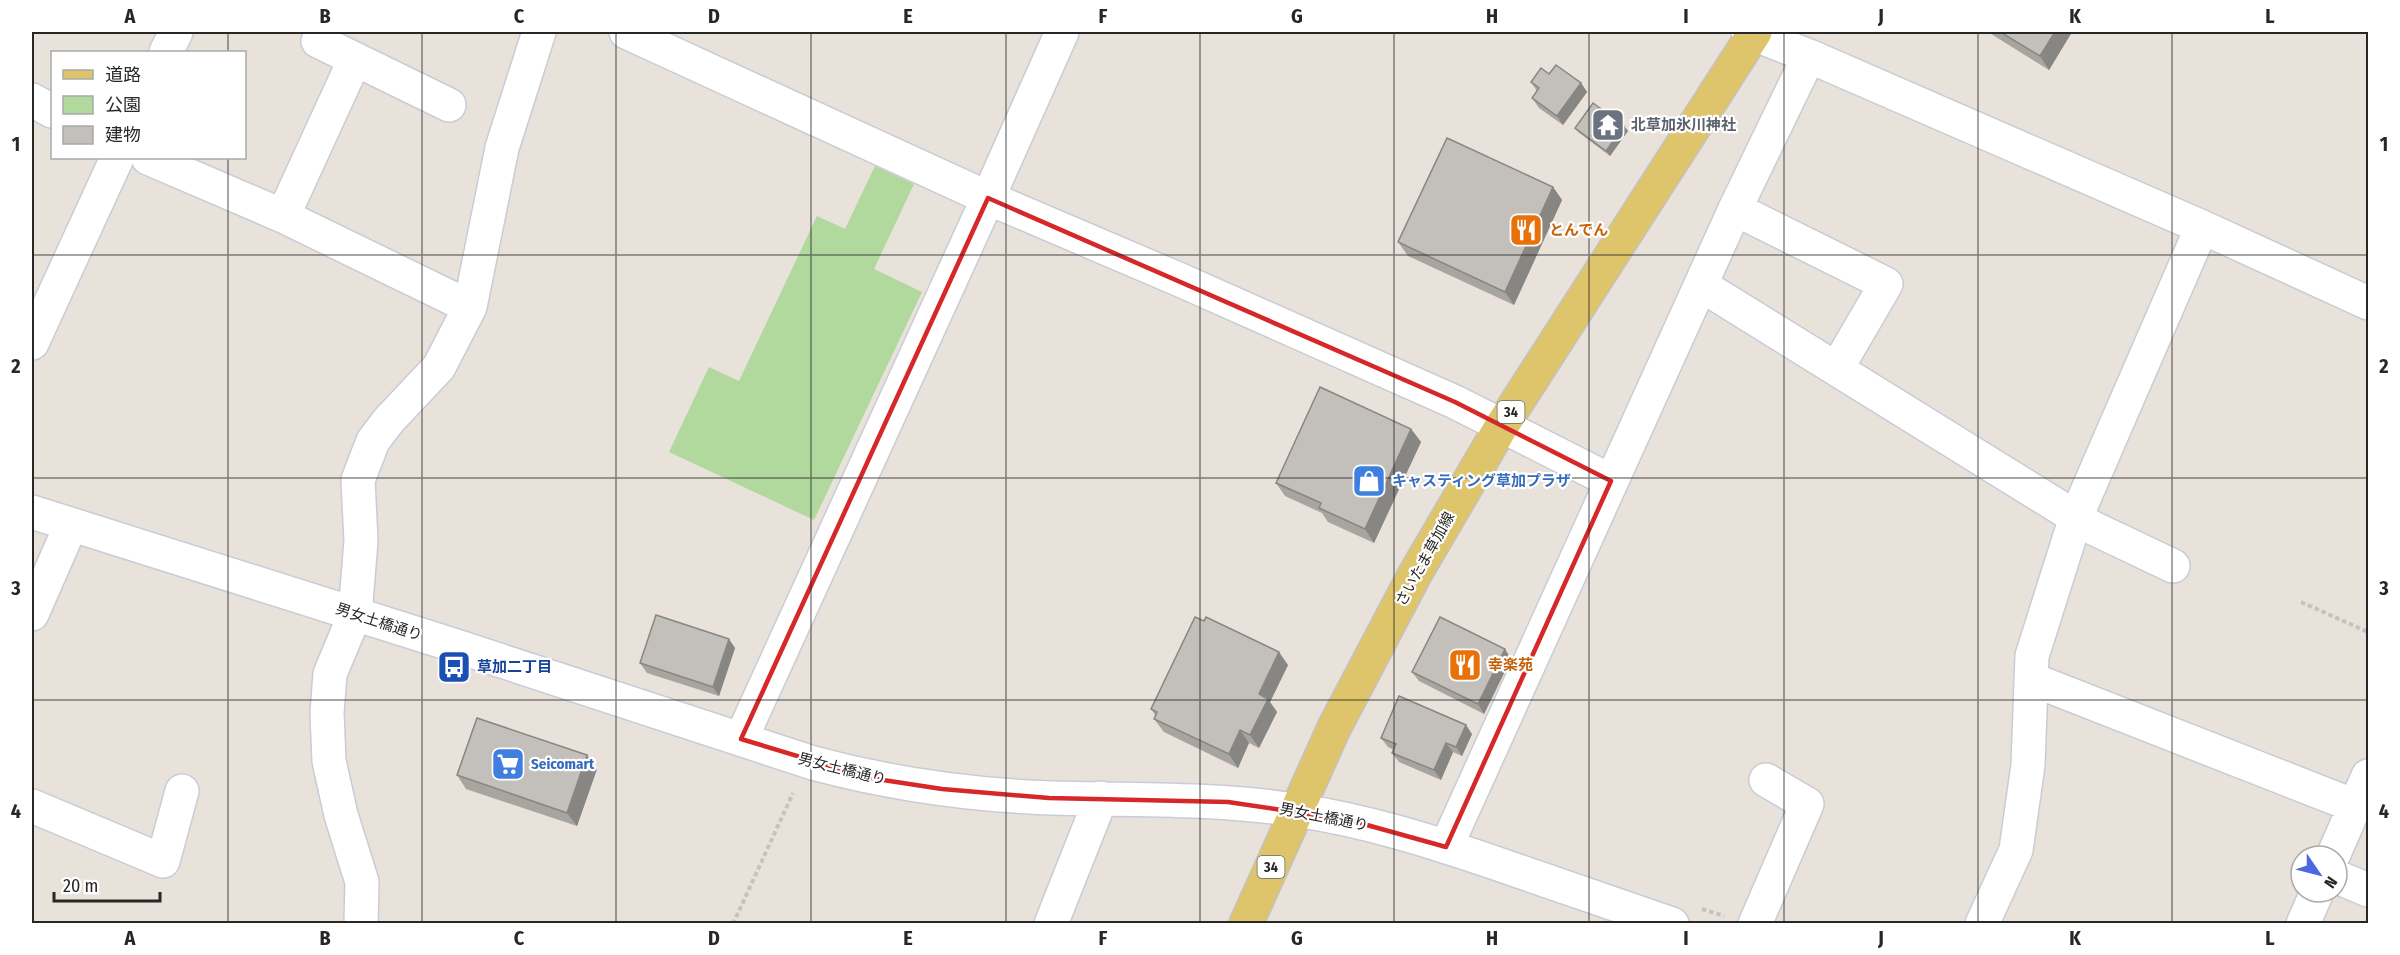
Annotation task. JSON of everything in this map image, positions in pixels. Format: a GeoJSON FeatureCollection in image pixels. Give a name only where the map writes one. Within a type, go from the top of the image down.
{"type":"FeatureCollection","features":[{"type":"Feature","properties":{"kind":"main road","name":"さいたま草加線"},"geometry":{"type":"LineString","coordinates":[[1246,924],[1334,728],[1415,574],[1502,427],[1752,32]]}},
{"type":"Feature","properties":{"kind":"street"},"geometry":{"type":"LineString","coordinates":[[166,51],[176,32]]}},
{"type":"Feature","properties":{"kind":"street"},"geometry":{"type":"LineString","coordinates":[[361,924],[362,882],[340,815],[330,761],[327,713],[330,674],[355,614],[361,541],[358,480],[373,441],[389,420],[439,367],[470,307],[501,148],[539,32]]}},
{"type":"Feature","properties":{"kind":"street"},"geometry":{"type":"LineString","coordinates":[[626,32],[988,198],[1178,279],[1455,402],[1611,481]]}},
{"type":"Feature","properties":{"kind":"street"},"geometry":{"type":"LineString","coordinates":[[741,739],[1062,32]]}},
{"type":"Feature","properties":{"kind":"street"},"geometry":{"type":"LineString","coordinates":[[1752,32],[2202,227],[2368,303]]}},
{"type":"Feature","properties":{"kind":"street"},"geometry":{"type":"LineString","coordinates":[[318,41],[448,105]]}},
{"type":"Feature","properties":{"kind":"street"},"geometry":{"type":"LineString","coordinates":[[1446,847],[1735,209],[1809,56]]}},
{"type":"Feature","properties":{"kind":"street"},"geometry":{"type":"LineString","coordinates":[[283,216],[356,59]]}},
{"type":"Feature","properties":{"kind":"street"},"geometry":{"type":"LineString","coordinates":[[32,100],[51,110]]}},
{"type":"Feature","properties":{"kind":"street"},"geometry":{"type":"LineString","coordinates":[[32,343],[117,159]]}},
{"type":"Feature","properties":{"kind":"street"},"geometry":{"type":"LineString","coordinates":[[150,159],[283,216],[470,307]]}},
{"type":"Feature","properties":{"kind":"street"},"geometry":{"type":"LineString","coordinates":[[1735,209],[1886,284],[1837,368]]}},
{"type":"Feature","properties":{"kind":"street"},"geometry":{"type":"LineString","coordinates":[[1982,924],[2016,850],[2028,765],[2032,656],[2076,517],[2202,227]]}},
{"type":"Feature","properties":{"kind":"street"},"geometry":{"type":"LineString","coordinates":[[1701,285],[2093,528],[2174,566]]}},
{"type":"Feature","properties":{"kind":"street","name":"男女土橋通り"},"geometry":{"type":"LineString","coordinates":[[32,512],[355,614],[813,764],[870,778],[942,789],[1049,798],[1228,802],[1296,810],[1398,832],[1672,924]]}},
{"type":"Feature","properties":{"kind":"street"},"geometry":{"type":"LineString","coordinates":[[32,614],[71,525]]}},
{"type":"Feature","properties":{"kind":"street"},"geometry":{"type":"LineString","coordinates":[[2031,679],[2355,806]]}},
{"type":"Feature","properties":{"kind":"street"},"geometry":{"type":"LineString","coordinates":[[2338,844],[2368,776]]}},
{"type":"Feature","properties":{"kind":"street"},"geometry":{"type":"LineString","coordinates":[[1755,924],[1807,804],[1766,780]]}},
{"type":"Feature","properties":{"kind":"street"},"geometry":{"type":"LineString","coordinates":[[32,806],[163,861],[182,791]]}},
{"type":"Feature","properties":{"kind":"street"},"geometry":{"type":"LineString","coordinates":[[1051,924],[1101,798]]}},
{"type":"Feature","properties":{"kind":"street"},"geometry":{"type":"LineString","coordinates":[[2349,882],[2368,891]]}},
{"type":"Feature","properties":{"kind":"street"},"geometry":{"type":"LineString","coordinates":[[2303,924],[2312,904]]}},
{"type":"Feature","properties":{"kind":"path"},"geometry":{"type":"LineString","coordinates":[[2301,602],[2368,632]]}},
{"type":"Feature","properties":{"kind":"path"},"geometry":{"type":"LineString","coordinates":[[733,924],[795,789]]}},
{"type":"Feature","properties":{"kind":"highlighted area"},"geometry":{"type":"Polygon","coordinates":[[[988,198],[1455,402],[1611,481],[1446,847],[1349,820],[1228,802],[1049,798],[942,789],[870,778],[741,739],[988,198]]]}},
{"type":"Feature","properties":{"kind":"green space"},"geometry":{"type":"Polygon","coordinates":[[[875,166],[914,184],[874,269],[922,292],[814,520],[669,452],[709,367],[739,381],[817,216],[845,229],[875,166]]]}},
{"type":"Feature","properties":{"kind":"building"},"geometry":{"type":"Polygon","coordinates":[[[2000,32],[2055,32],[2040,56],[2000,32]]]}},
{"type":"Feature","properties":{"kind":"building"},"geometry":{"type":"Polygon","coordinates":[[[1556,65],[1581,83],[1557,116],[1532,98],[1539,88],[1531,82],[1541,68],[1549,74],[1556,65]]]}},
{"type":"Feature","properties":{"kind":"building"},"geometry":{"type":"Polygon","coordinates":[[[1593,103],[1624,126],[1606,151],[1575,128],[1593,103]]]}},
{"type":"Feature","properties":{"kind":"building"},"geometry":{"type":"Polygon","coordinates":[[[1447,138],[1553,187],[1505,292],[1398,242],[1447,138]]]}},
{"type":"Feature","properties":{"kind":"building"},"geometry":{"type":"Polygon","coordinates":[[[1320,387],[1411,429],[1365,529],[1319,508],[1321,503],[1276,483],[1320,387]]]}},
{"type":"Feature","properties":{"kind":"building"},"geometry":{"type":"Polygon","coordinates":[[[656,615],[729,639],[713,687],[640,663],[656,615]]]}},
{"type":"Feature","properties":{"kind":"building"},"geometry":{"type":"Polygon","coordinates":[[[1195,617],[1204,621],[1206,617],[1279,652],[1259,694],[1268,699],[1250,735],[1240,730],[1229,754],[1154,719],[1157,712],[1151,709],[1195,617]]]}},
{"type":"Feature","properties":{"kind":"building"},"geometry":{"type":"Polygon","coordinates":[[[1440,617],[1505,649],[1478,704],[1412,672],[1440,617]]]}},
{"type":"Feature","properties":{"kind":"building"},"geometry":{"type":"Polygon","coordinates":[[[1399,696],[1466,725],[1456,747],[1446,743],[1434,770],[1392,753],[1396,744],[1381,738],[1399,696]]]}},
{"type":"Feature","properties":{"kind":"building"},"geometry":{"type":"Polygon","coordinates":[[[477,718],[587,755],[567,813],[457,775],[477,718]]]}},
{"type":"Feature","properties":{"kind":"place","name":"北草加氷川神社"},"geometry":{"type":"Point","coordinates":[1608,125]}},
{"type":"Feature","properties":{"kind":"place","name":"とんでん"},"geometry":{"type":"Point","coordinates":[1526,230]}},
{"type":"Feature","properties":{"kind":"place","name":"キャスティング草加プラザ"},"geometry":{"type":"Point","coordinates":[1369,481]}},
{"type":"Feature","properties":{"kind":"place","name":"幸楽苑"},"geometry":{"type":"Point","coordinates":[1465,665]}},
{"type":"Feature","properties":{"kind":"place","name":"草加二丁目"},"geometry":{"type":"Point","coordinates":[454,667]}},
{"type":"Feature","properties":{"kind":"place","name":"Seicomart"},"geometry":{"type":"Point","coordinates":[508,764]}}]}
